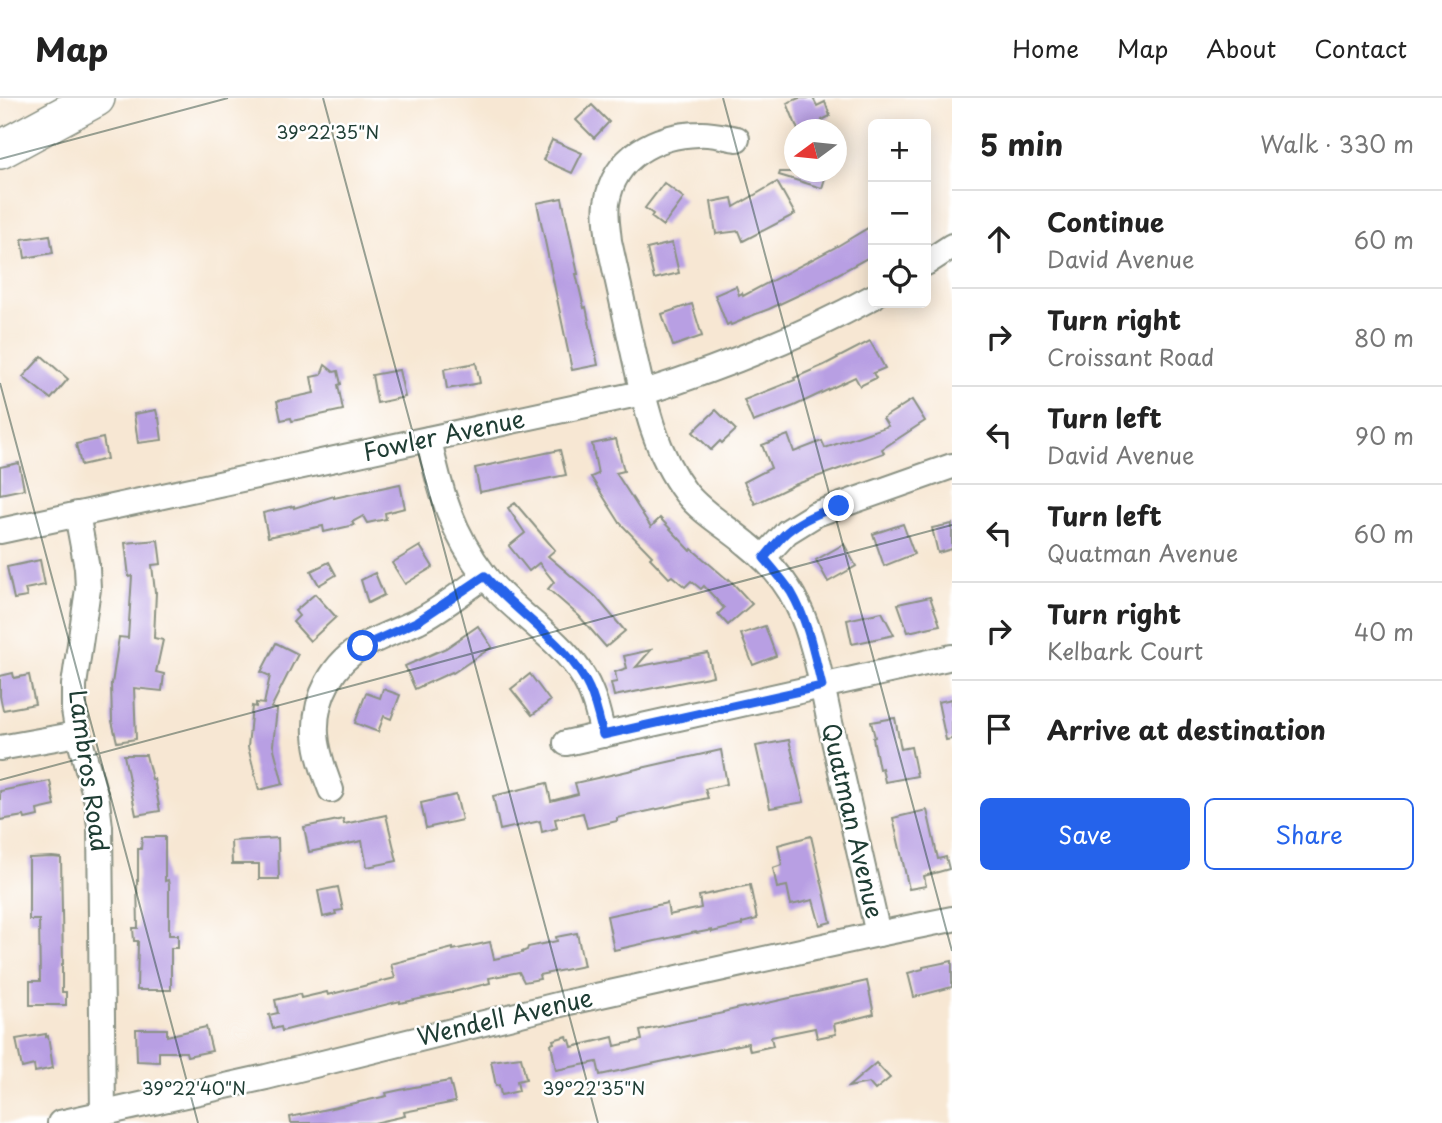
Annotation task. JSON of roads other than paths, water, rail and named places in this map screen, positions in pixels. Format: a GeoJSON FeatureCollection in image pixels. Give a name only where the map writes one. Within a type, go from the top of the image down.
{"type":"FeatureCollection","features":[{"type":"Feature","properties":{"kind":"highway"},"geometry":{"type":"LineString","coordinates":[[0,150],[96,98]]}},
{"type":"Feature","properties":{"kind":"street","name":"Quatman Avenue"},"geometry":{"type":"LineString","coordinates":[[737,139],[702,134],[684,135],[643,148],[630,159],[611,187],[606,203],[609,241],[642,393],[653,433],[663,455],[687,495],[764,558],[799,607],[822,686],[878,934]]}},
{"type":"Feature","properties":{"kind":"street"},"geometry":{"type":"LineString","coordinates":[[931,260],[952,246]]}},
{"type":"Feature","properties":{"kind":"street","name":"Fowler Avenue"},"geometry":{"type":"LineString","coordinates":[[0,531],[642,393],[765,350],[868,300]]}},
{"type":"Feature","properties":{"kind":"street"},"geometry":{"type":"LineString","coordinates":[[429,439],[435,469],[454,526],[463,543],[497,590],[579,669],[597,707],[603,735]]}},
{"type":"Feature","properties":{"kind":"street"},"geometry":{"type":"LineString","coordinates":[[764,558],[787,532],[816,514],[952,466]]}},
{"type":"Feature","properties":{"kind":"street","name":"Lambros Road"},"geometry":{"type":"LineString","coordinates":[[77,514],[88,589],[74,685],[74,710],[97,801],[100,827],[103,1114]]}},
{"type":"Feature","properties":{"kind":"street"},"geometry":{"type":"LineString","coordinates":[[331,790],[322,766],[316,733],[316,715],[324,688],[332,674],[363,646],[418,621],[485,576]]}},
{"type":"Feature","properties":{"kind":"street"},"geometry":{"type":"LineString","coordinates":[[566,743],[952,657]]}},
{"type":"Feature","properties":{"kind":"street"},"geometry":{"type":"LineString","coordinates":[[0,748],[78,734]]}},
{"type":"Feature","properties":{"kind":"street","name":"Wendell Avenue"},"geometry":{"type":"LineString","coordinates":[[60,1123],[266,1077],[569,1002],[952,919]]}}]}
